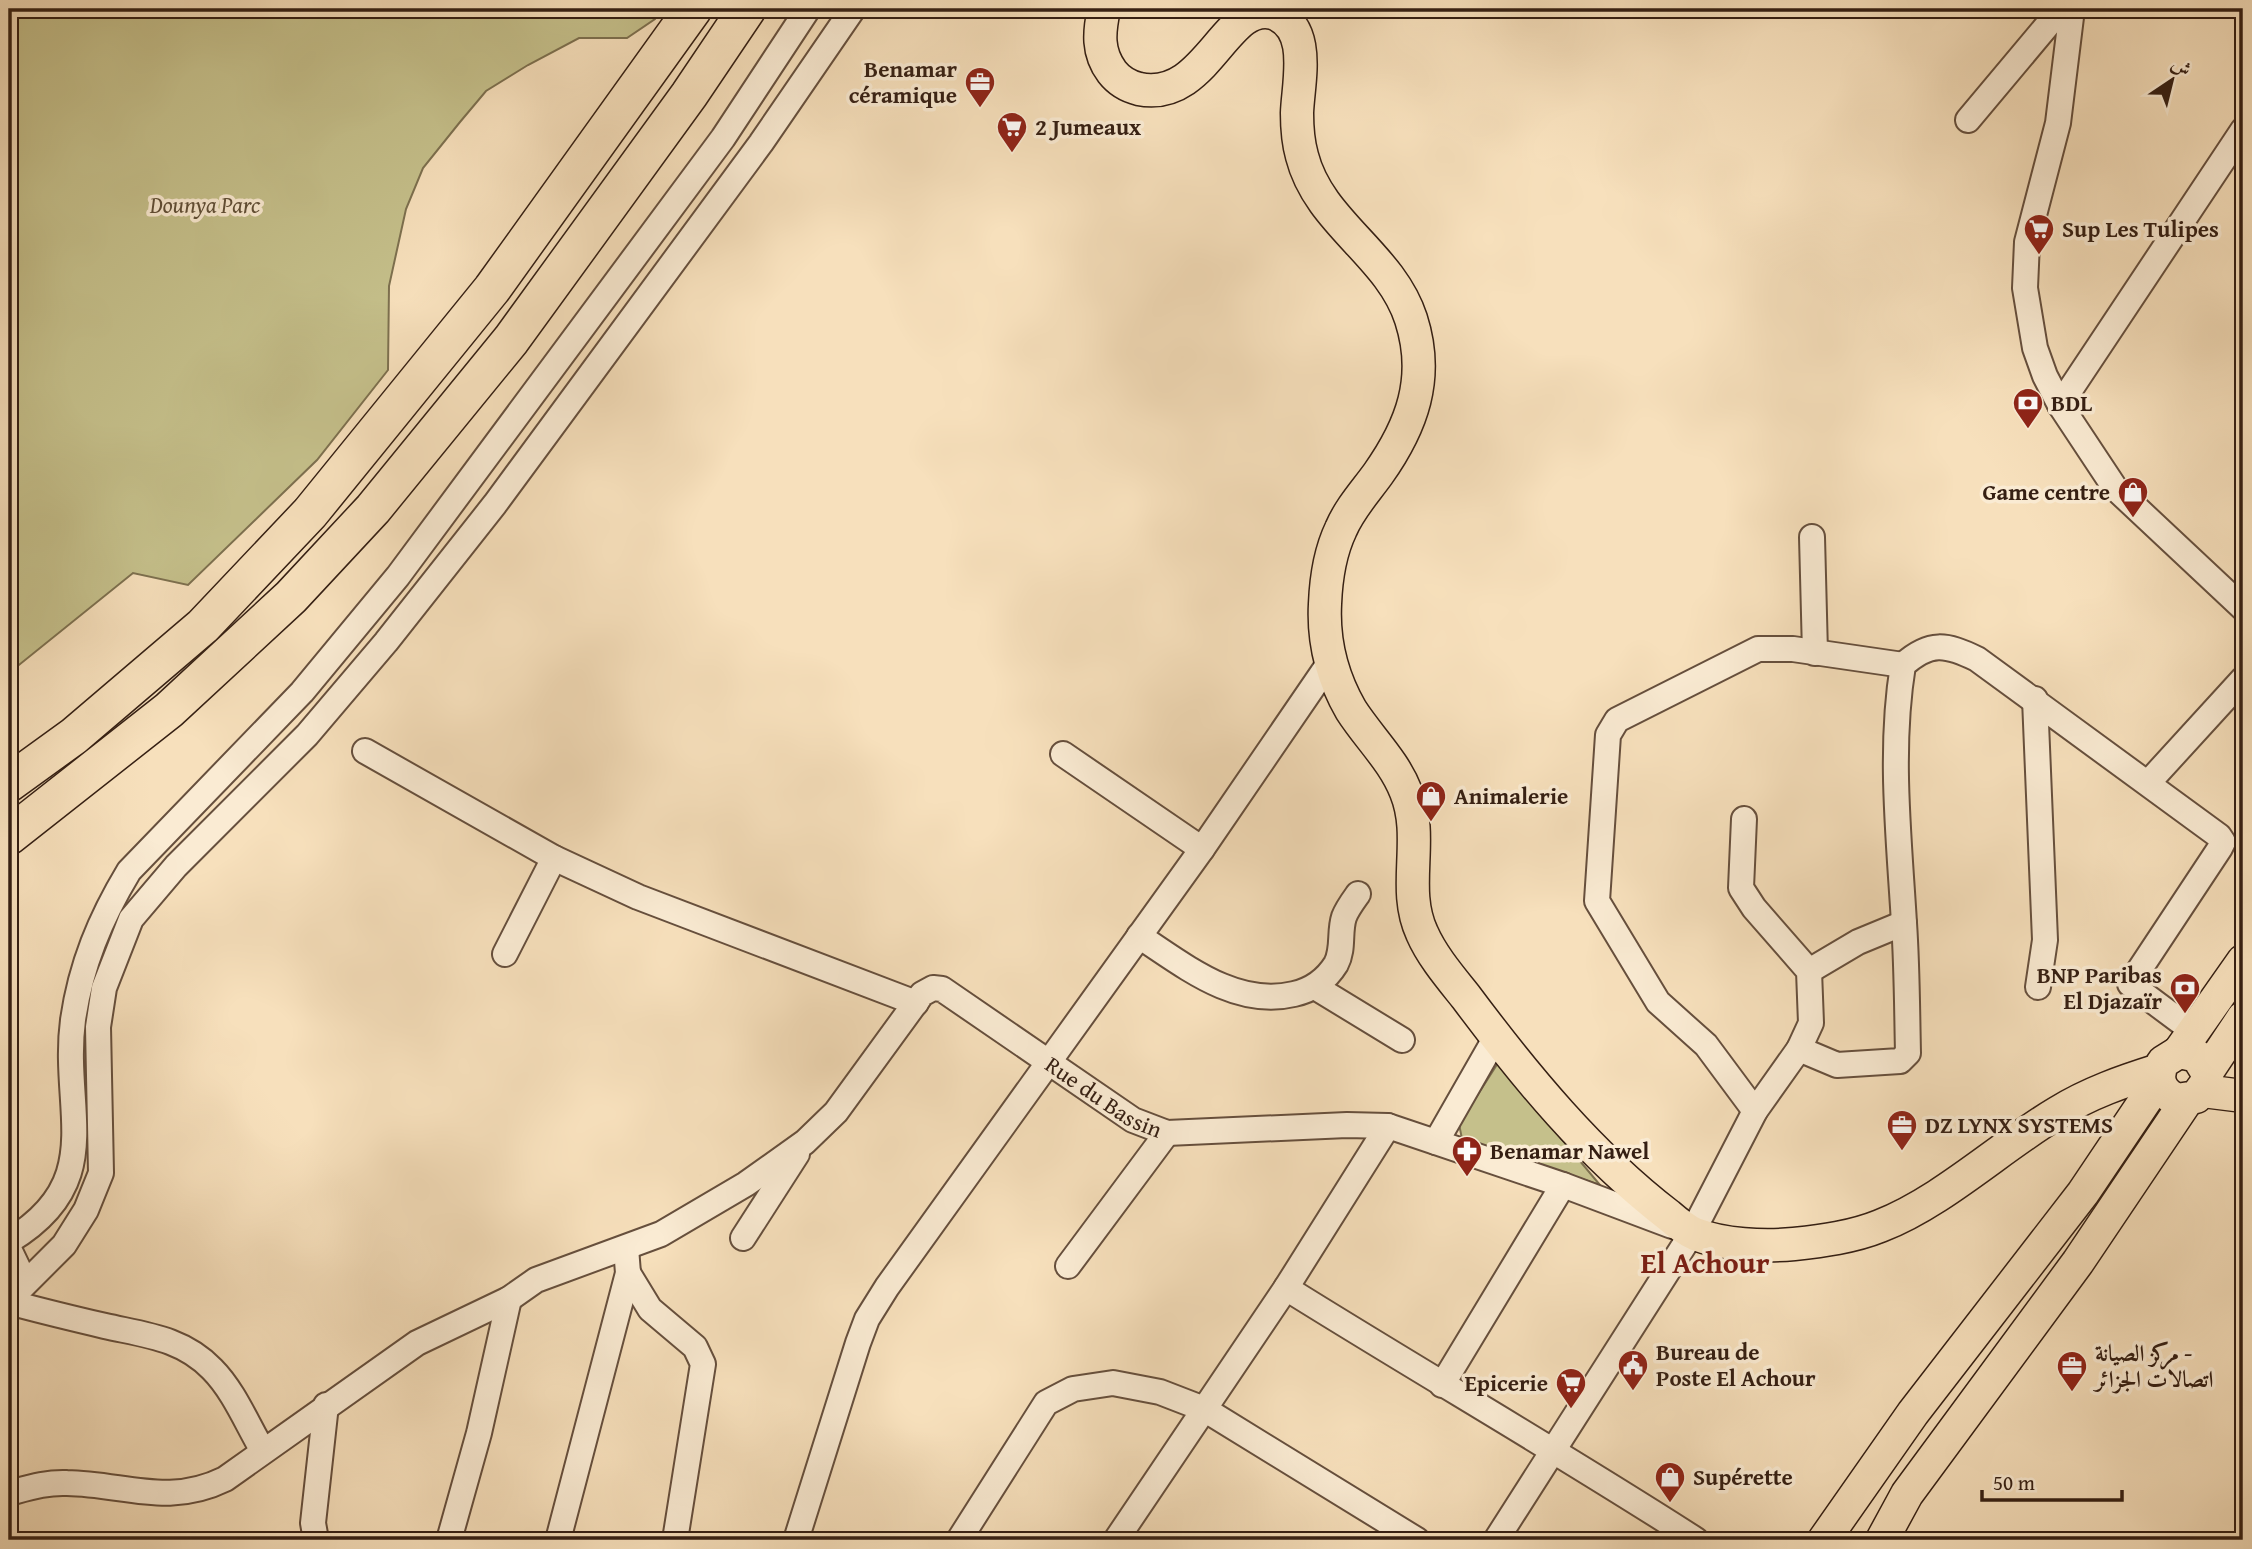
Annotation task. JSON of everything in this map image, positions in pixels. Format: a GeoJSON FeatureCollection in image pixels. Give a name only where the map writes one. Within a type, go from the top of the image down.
{"type":"FeatureCollection","features":[{"type":"Feature","properties":{"kind":"highway"},"geometry":{"type":"LineString","coordinates":[[9,783],[74,736],[203,626],[310,513],[492,289],[693,9]]}},
{"type":"Feature","properties":{"kind":"highway"},"geometry":{"type":"LineString","coordinates":[[9,836],[169,710],[291,597],[373,509],[519,330],[689,95],[747,9]]}},
{"type":"Feature","properties":{"kind":"main road"},"geometry":{"type":"LineString","coordinates":[[1104,9],[1100,48],[1107,66],[1129,87],[1145,90],[1173,88],[1185,80],[1223,38],[1251,13],[1271,12],[1291,26],[1300,54],[1298,138],[1311,184],[1397,285],[1418,344],[1420,379],[1414,410],[1402,439],[1341,527],[1331,555],[1324,611],[1330,662],[1352,711],[1393,766],[1411,806],[1415,827],[1412,900],[1420,930],[1431,951],[1496,1037],[1602,1158],[1635,1190],[1692,1233],[1732,1242],[1786,1245],[1840,1237],[1882,1226],[1945,1189],[2058,1112],[2172,1058],[2197,1056],[2199,1088]]}},
{"type":"Feature","properties":{"kind":"main road"},"geometry":{"type":"LineString","coordinates":[[1824,1540],[1913,1413],[2084,1193],[2172,1058],[2243,961]]}},
{"type":"Feature","properties":{"kind":"main road"},"geometry":{"type":"LineString","coordinates":[[1882,1540],[1906,1494],[2078,1262],[2199,1088],[2243,1018]]}},
{"type":"Feature","properties":{"kind":"main road"},"geometry":{"type":"LineString","coordinates":[[2172,1058],[2168,1096],[2199,1088],[2243,1096]]}},
{"type":"Feature","properties":{"kind":"street"},"geometry":{"type":"LineString","coordinates":[[9,1241],[30,1228],[47,1212],[59,1197],[71,1167],[76,1112],[73,1024],[81,978],[90,946],[129,871],[302,692],[398,576],[723,138],[808,9]]}},
{"type":"Feature","properties":{"kind":"street"},"geometry":{"type":"LineString","coordinates":[[15,1303],[64,1245],[86,1210],[101,1173],[99,1027],[104,988],[131,919],[176,866],[307,735],[403,621],[495,504],[761,143],[853,9]]}},
{"type":"Feature","properties":{"kind":"street"},"geometry":{"type":"LineString","coordinates":[[1968,120],[2061,9]]}},
{"type":"Feature","properties":{"kind":"street"},"geometry":{"type":"LineString","coordinates":[[2072,9],[2057,123],[2027,242],[2025,288],[2035,348],[2060,405],[2115,488],[2243,608]]}},
{"type":"Feature","properties":{"kind":"street"},"geometry":{"type":"LineString","coordinates":[[2060,405],[2243,130]]}},
{"type":"Feature","properties":{"kind":"street"},"geometry":{"type":"LineString","coordinates":[[1812,537],[1815,653]]}},
{"type":"Feature","properties":{"kind":"street"},"geometry":{"type":"LineString","coordinates":[[1755,1111],[1706,1045],[1658,1002],[1597,901],[1608,735],[1617,720],[1758,649],[1815,653],[1903,665],[1928,648],[1953,647],[1977,659],[2035,699],[2222,842],[2130,984],[2172,1058]]}},
{"type":"Feature","properties":{"kind":"street"},"geometry":{"type":"LineString","coordinates":[[796,1540],[867,1319],[887,1287],[1202,849],[1330,662]]}},
{"type":"Feature","properties":{"kind":"street"},"geometry":{"type":"LineString","coordinates":[[1798,1049],[1838,1065],[1900,1061],[1908,1053],[1904,923],[1897,834],[1898,692],[1903,665]]}},
{"type":"Feature","properties":{"kind":"street"},"geometry":{"type":"LineString","coordinates":[[2148,783],[2243,679]]}},
{"type":"Feature","properties":{"kind":"street"},"geometry":{"type":"LineString","coordinates":[[2035,699],[2045,940],[2038,987]]}},
{"type":"Feature","properties":{"kind":"street"},"geometry":{"type":"LineString","coordinates":[[9,1493],[37,1485],[66,1483],[140,1492],[190,1492],[225,1479],[417,1343],[509,1299],[536,1280],[627,1261],[805,1142],[836,1112],[916,1003],[638,897],[554,858],[365,751]]}},
{"type":"Feature","properties":{"kind":"street"},"geometry":{"type":"LineString","coordinates":[[1063,754],[1202,849]]}},
{"type":"Feature","properties":{"kind":"street"},"geometry":{"type":"LineString","coordinates":[[1496,1540],[1692,1233],[1755,1111],[1798,1049],[1811,1023],[1809,971],[1741,888],[1744,818]]}},
{"type":"Feature","properties":{"kind":"street"},"geometry":{"type":"LineString","coordinates":[[505,954],[554,858]]}},
{"type":"Feature","properties":{"kind":"street"},"geometry":{"type":"LineString","coordinates":[[1139,936],[1219,986],[1245,995],[1272,998],[1315,987],[1336,963],[1341,951],[1345,915],[1358,894]]}},
{"type":"Feature","properties":{"kind":"street"},"geometry":{"type":"LineString","coordinates":[[1809,971],[1858,942],[1904,923]]}},
{"type":"Feature","properties":{"kind":"street"},"geometry":{"type":"LineString","coordinates":[[1315,987],[1402,1040]]}},
{"type":"Feature","properties":{"kind":"street","name":"Rue du Bassin"},"geometry":{"type":"LineString","coordinates":[[916,1003],[929,989],[942,989],[1133,1120],[1167,1133],[1346,1125],[1388,1126],[1563,1185],[1692,1233]]}},
{"type":"Feature","properties":{"kind":"street"},"geometry":{"type":"LineString","coordinates":[[1436,1142],[1496,1037]]}},
{"type":"Feature","properties":{"kind":"street"},"geometry":{"type":"LineString","coordinates":[[1118,1539],[1286,1288],[1388,1126]]}},
{"type":"Feature","properties":{"kind":"street"},"geometry":{"type":"LineString","coordinates":[[1068,1265],[1167,1133]]}},
{"type":"Feature","properties":{"kind":"street"},"geometry":{"type":"LineString","coordinates":[[743,1238],[805,1142]]}},
{"type":"Feature","properties":{"kind":"street"},"geometry":{"type":"LineString","coordinates":[[1442,1385],[1563,1185]]}},
{"type":"Feature","properties":{"kind":"street"},"geometry":{"type":"LineString","coordinates":[[9,1249],[20,1272],[15,1303]]}},
{"type":"Feature","properties":{"kind":"street"},"geometry":{"type":"LineString","coordinates":[[558,1540],[627,1261]]}},
{"type":"Feature","properties":{"kind":"street"},"geometry":{"type":"LineString","coordinates":[[627,1261],[650,1309],[695,1347],[703,1364],[674,1540]]}},
{"type":"Feature","properties":{"kind":"street"},"geometry":{"type":"LineString","coordinates":[[1286,1288],[1442,1385],[1553,1449],[1696,1540]]}},
{"type":"Feature","properties":{"kind":"street"},"geometry":{"type":"LineString","coordinates":[[449,1540],[479,1433],[509,1299]]}},
{"type":"Feature","properties":{"kind":"street"},"geometry":{"type":"LineString","coordinates":[[15,1303],[154,1335],[176,1342],[197,1354],[228,1390],[263,1451]]}},
{"type":"Feature","properties":{"kind":"street"},"geometry":{"type":"LineString","coordinates":[[959,1540],[1046,1403],[1073,1389],[1113,1383],[1160,1392],[1204,1409],[1417,1540]]}},
{"type":"Feature","properties":{"kind":"street"},"geometry":{"type":"LineString","coordinates":[[316,1540],[313,1523],[326,1405]]}},
{"type":"Feature","properties":{"kind":"green space","name":"Dounya Parc"},"geometry":{"type":"Polygon","coordinates":[[[9,9],[661,9],[655,19],[627,38],[579,38],[486,91],[423,168],[406,209],[389,286],[388,370],[317,460],[188,585],[133,573],[9,673],[9,9]]]}},
{"type":"Feature","properties":{"kind":"green space"},"geometry":{"type":"Polygon","coordinates":[[[1498,1063],[1600,1185],[1462,1139],[1459,1124],[1498,1063]]]}},
{"type":"Feature","properties":{"kind":"place","name":"Benamar céramique"},"geometry":{"type":"Point","coordinates":[980,109]}},
{"type":"Feature","properties":{"kind":"place","name":"2 Jumeaux"},"geometry":{"type":"Point","coordinates":[1012,154]}},
{"type":"Feature","properties":{"kind":"place","name":"Sup Les Tulipes"},"geometry":{"type":"Point","coordinates":[2039,256]}},
{"type":"Feature","properties":{"kind":"place","name":"BDL"},"geometry":{"type":"Point","coordinates":[2028,430]}},
{"type":"Feature","properties":{"kind":"place","name":"Game centre"},"geometry":{"type":"Point","coordinates":[2133,519]}},
{"type":"Feature","properties":{"kind":"place","name":"Animalerie"},"geometry":{"type":"Point","coordinates":[1431,823]}},
{"type":"Feature","properties":{"kind":"place","name":"BNP Paribas El Djazaïr"},"geometry":{"type":"Point","coordinates":[2185,1015]}},
{"type":"Feature","properties":{"kind":"place","name":"DZ LYNX SYSTEMS"},"geometry":{"type":"Point","coordinates":[1902,1152]}},
{"type":"Feature","properties":{"kind":"place","name":"Benamar Nawel"},"geometry":{"type":"Point","coordinates":[1467,1178]}},
{"type":"Feature","properties":{"kind":"place","name":"Bureau de Poste El Achour"},"geometry":{"type":"Point","coordinates":[1633,1392]}},
{"type":"Feature","properties":{"kind":"place","name":"مركز الصيانة - اتصالات الجزائر"},"geometry":{"type":"Point","coordinates":[2072,1393]}},
{"type":"Feature","properties":{"kind":"place","name":"Epicerie"},"geometry":{"type":"Point","coordinates":[1571,1410]}},
{"type":"Feature","properties":{"kind":"place","name":"Supérette"},"geometry":{"type":"Point","coordinates":[1670,1504]}},
{"type":"Feature","properties":{"kind":"district","name":"El Achour"},"geometry":{"type":"Point","coordinates":[1705,1263]}}]}
